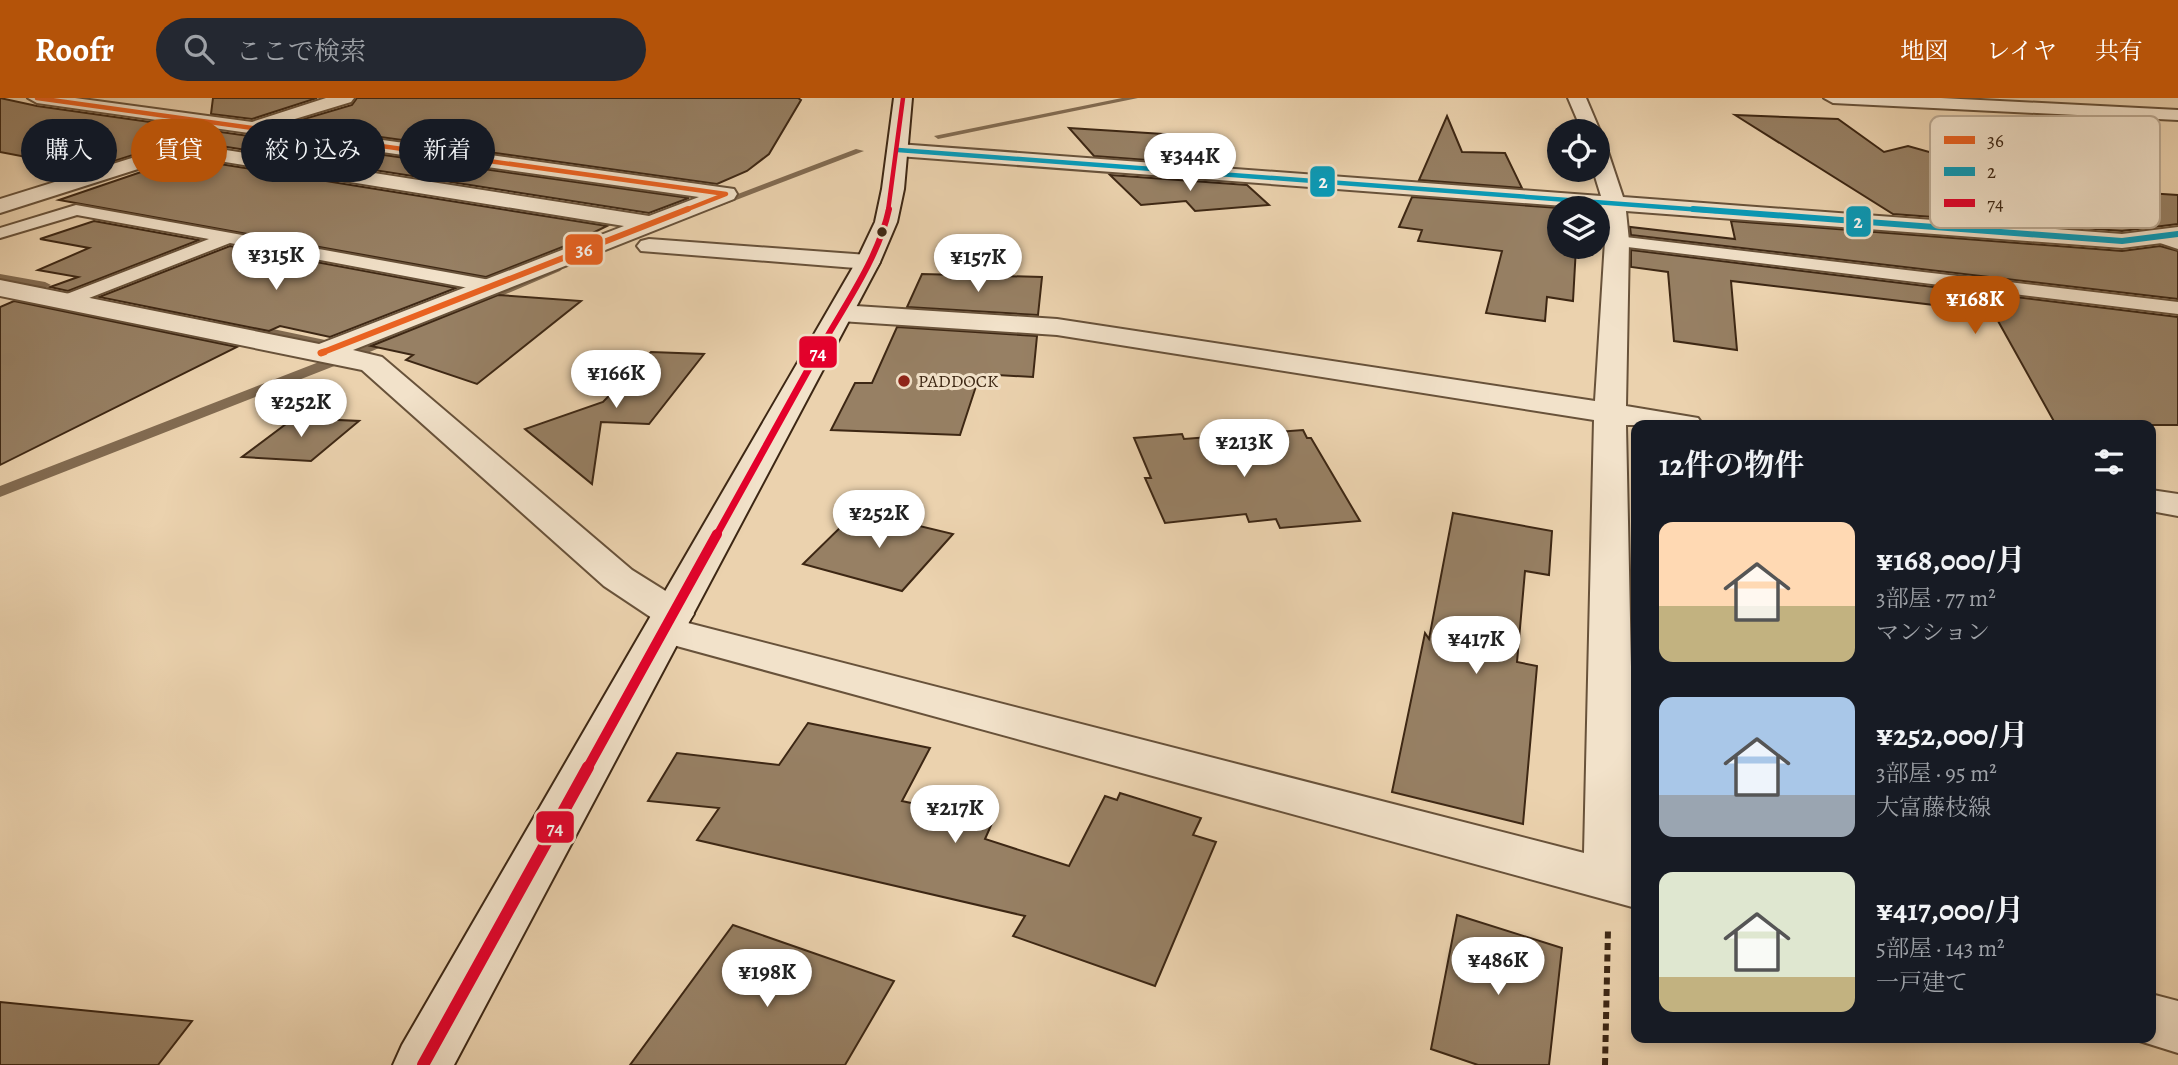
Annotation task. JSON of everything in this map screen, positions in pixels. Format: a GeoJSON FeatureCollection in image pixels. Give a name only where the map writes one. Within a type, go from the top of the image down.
{"type":"FeatureCollection","features":[{"type":"Feature","properties":{"kind":"street"},"geometry":{"type":"LineString","coordinates":[[37,98],[241,127]]}},
{"type":"Feature","properties":{"kind":"street"},"geometry":{"type":"LineString","coordinates":[[277,119],[345,98]]}},
{"type":"Feature","properties":{"kind":"street"},"geometry":{"type":"LineString","coordinates":[[423,1065],[868,262],[886,222],[898,150],[903,98]]}},
{"type":"Feature","properties":{"kind":"street"},"geometry":{"type":"LineString","coordinates":[[1577,98],[1586,119]]}},
{"type":"Feature","properties":{"kind":"street"},"geometry":{"type":"LineString","coordinates":[[1833,98],[2178,113]]}},
{"type":"Feature","properties":{"kind":"street"},"geometry":{"type":"LineString","coordinates":[[1929,98],[2178,113]]}},
{"type":"Feature","properties":{"kind":"street"},"geometry":{"type":"LineString","coordinates":[[2143,98],[2178,113]]}},
{"type":"Feature","properties":{"kind":"street"},"geometry":{"type":"LineString","coordinates":[[335,356],[490,286],[649,235],[726,194],[385,147]]}},
{"type":"Feature","properties":{"kind":"street"},"geometry":{"type":"LineString","coordinates":[[898,150],[1930,226]]}},
{"type":"Feature","properties":{"kind":"street"},"geometry":{"type":"LineString","coordinates":[[227,157],[649,235],[868,262]]}},
{"type":"Feature","properties":{"kind":"street"},"geometry":{"type":"LineString","coordinates":[[0,206],[131,165]]}},
{"type":"Feature","properties":{"kind":"street"},"geometry":{"type":"LineString","coordinates":[[0,288],[372,363],[669,622],[1623,884],[1610,413],[1617,241],[1614,202],[1608,182]]}},
{"type":"Feature","properties":{"kind":"street"},"geometry":{"type":"LineString","coordinates":[[1953,228],[2122,241],[2172,238]]}},
{"type":"Feature","properties":{"kind":"street"},"geometry":{"type":"LineString","coordinates":[[840,313],[1057,327],[1655,420]]}},
{"type":"Feature","properties":{"kind":"street"},"geometry":{"type":"LineString","coordinates":[[2156,502],[2178,505]]}},
{"type":"Feature","properties":{"kind":"street"},"geometry":{"type":"LineString","coordinates":[[2156,1021],[2178,1027]]}},
{"type":"Feature","properties":{"kind":"lane"},"geometry":{"type":"LineString","coordinates":[[0,233],[76,211],[490,286]]}},
{"type":"Feature","properties":{"kind":"lane"},"geometry":{"type":"LineString","coordinates":[[66,302],[228,238]]}},
{"type":"Feature","properties":{"kind":"lane"},"geometry":{"type":"LineString","coordinates":[[1617,241],[2178,308]]}},
{"type":"Feature","properties":{"kind":"path"},"geometry":{"type":"LineString","coordinates":[[1605,1065],[1623,884]]}},
{"type":"Feature","properties":{"kind":"building"},"geometry":{"type":"Polygon","coordinates":[[[0,98],[131,119],[131,156],[117,160],[117,119],[21,119],[21,156],[0,152],[0,98]]]}},
{"type":"Feature","properties":{"kind":"building"},"geometry":{"type":"Polygon","coordinates":[[[213,98],[317,98],[252,119],[211,114],[213,98]]]}},
{"type":"Feature","properties":{"kind":"building"},"geometry":{"type":"Polygon","coordinates":[[[357,98],[801,100],[769,154],[747,171],[717,184],[495,153],[495,119],[399,119],[399,140],[385,138],[385,119],[304,119],[352,105],[357,98]]]}},
{"type":"Feature","properties":{"kind":"building"},"geometry":{"type":"Polygon","coordinates":[[[1735,115],[1838,119],[1884,152],[1908,146],[1930,152],[1930,217],[1893,214],[1735,115]]]}},
{"type":"Feature","properties":{"kind":"building"},"geometry":{"type":"Polygon","coordinates":[[[1447,116],[1462,152],[1505,153],[1522,188],[1419,180],[1447,116]]]}},
{"type":"Feature","properties":{"kind":"building"},"geometry":{"type":"Polygon","coordinates":[[[1069,128],[1195,136],[1227,166],[1094,156],[1069,128]]]}},
{"type":"Feature","properties":{"kind":"building"},"geometry":{"type":"Polygon","coordinates":[[[227,133],[241,135],[241,149],[227,147],[227,133]]]}},
{"type":"Feature","properties":{"kind":"building"},"geometry":{"type":"Polygon","coordinates":[[[385,155],[399,157],[399,174],[385,172],[385,155]]]}},
{"type":"Feature","properties":{"kind":"building"},"geometry":{"type":"Polygon","coordinates":[[[227,165],[241,167],[241,182],[332,182],[607,226],[570,244],[486,277],[59,200],[131,175],[131,182],[227,182],[227,165]]]}},
{"type":"Feature","properties":{"kind":"building"},"geometry":{"type":"Polygon","coordinates":[[[495,171],[689,198],[649,213],[451,182],[495,182],[495,171]]]}},
{"type":"Feature","properties":{"kind":"building"},"geometry":{"type":"Polygon","coordinates":[[[1110,175],[1247,185],[1269,205],[1195,211],[1186,201],[1141,205],[1110,175]]]}},
{"type":"Feature","properties":{"kind":"building"},"geometry":{"type":"Polygon","coordinates":[[[2160,194],[2178,195],[2178,224],[2160,226],[2160,194]]]}},
{"type":"Feature","properties":{"kind":"building"},"geometry":{"type":"Polygon","coordinates":[[[1412,197],[1547,207],[1547,259],[1575,259],[1573,301],[1547,297],[1545,321],[1486,313],[1502,251],[1418,241],[1422,230],[1399,227],[1412,197]]]}},
{"type":"Feature","properties":{"kind":"building"},"geometry":{"type":"Polygon","coordinates":[[[94,221],[199,240],[68,291],[50,287],[78,277],[38,270],[89,248],[40,239],[94,221]]]}},
{"type":"Feature","properties":{"kind":"building"},"geometry":{"type":"Polygon","coordinates":[[[1731,221],[2122,251],[2160,246],[2178,251],[2178,299],[1631,235],[1630,227],[1735,239],[1731,221]]]}},
{"type":"Feature","properties":{"kind":"building"},"geometry":{"type":"Polygon","coordinates":[[[2082,228],[2146,228],[2122,231],[2082,228]]]}},
{"type":"Feature","properties":{"kind":"building"},"geometry":{"type":"Polygon","coordinates":[[[230,246],[456,288],[330,337],[280,326],[269,331],[99,297],[230,246]]]}},
{"type":"Feature","properties":{"kind":"building"},"geometry":{"type":"Polygon","coordinates":[[[1631,250],[2178,317],[2178,425],[2156,425],[2156,420],[2053,420],[1993,312],[1731,281],[1737,350],[1674,341],[1668,272],[1631,267],[1631,250]]]}},
{"type":"Feature","properties":{"kind":"building"},"geometry":{"type":"Polygon","coordinates":[[[922,274],[1042,277],[1038,315],[907,307],[922,274]]]}},
{"type":"Feature","properties":{"kind":"building"},"geometry":{"type":"Polygon","coordinates":[[[498,295],[581,301],[477,384],[406,360],[413,355],[371,346],[498,295]]]}},
{"type":"Feature","properties":{"kind":"building"},"geometry":{"type":"Polygon","coordinates":[[[14,301],[237,347],[0,465],[0,307],[14,301]]]}},
{"type":"Feature","properties":{"kind":"building"},"geometry":{"type":"Polygon","coordinates":[[[897,327],[1037,336],[1033,377],[980,374],[960,435],[831,430],[855,383],[872,383],[897,327]]]}},
{"type":"Feature","properties":{"kind":"building"},"geometry":{"type":"Polygon","coordinates":[[[651,352],[704,354],[649,424],[601,422],[592,484],[525,429],[603,402],[651,352]]]}},
{"type":"Feature","properties":{"kind":"building"},"geometry":{"type":"Polygon","coordinates":[[[294,418],[359,421],[311,461],[242,457],[294,418]]]}},
{"type":"Feature","properties":{"kind":"building"},"geometry":{"type":"Polygon","coordinates":[[[1303,430],[1307,438],[1311,438],[1360,521],[1280,528],[1276,519],[1249,522],[1246,514],[1165,523],[1145,478],[1151,478],[1134,438],[1182,434],[1184,439],[1303,430]]]}},
{"type":"Feature","properties":{"kind":"building"},"geometry":{"type":"Polygon","coordinates":[[[857,511],[953,534],[902,591],[803,564],[857,511]]]}},
{"type":"Feature","properties":{"kind":"building"},"geometry":{"type":"Polygon","coordinates":[[[1453,513],[1552,531],[1549,575],[1525,571],[1517,662],[1537,666],[1523,824],[1392,792],[1425,633],[1429,639],[1453,513]]]}},
{"type":"Feature","properties":{"kind":"building"},"geometry":{"type":"Polygon","coordinates":[[[808,723],[930,748],[902,801],[993,821],[985,839],[1069,866],[1105,796],[1117,800],[1120,793],[1201,818],[1193,835],[1216,842],[1155,986],[1013,936],[1025,916],[697,840],[719,808],[648,801],[677,753],[779,765],[808,723]]]}},
{"type":"Feature","properties":{"kind":"building"},"geometry":{"type":"Polygon","coordinates":[[[1457,915],[1562,948],[1549,1065],[1478,1065],[1431,1049],[1457,915]]]}},
{"type":"Feature","properties":{"kind":"building"},"geometry":{"type":"Polygon","coordinates":[[[733,925],[894,981],[845,1065],[630,1065],[733,925]]]}},
{"type":"Feature","properties":{"kind":"building"},"geometry":{"type":"Polygon","coordinates":[[[0,1002],[192,1021],[158,1065],[0,1065],[0,1002]]]}},
{"type":"Feature","properties":{"kind":"waterway"},"geometry":{"type":"LineString","coordinates":[[938,136],[1134,98]]}},
{"type":"Feature","properties":{"kind":"waterway"},"geometry":{"type":"LineString","coordinates":[[714,205],[859,151]]}},
{"type":"Feature","properties":{"kind":"waterway"},"geometry":{"type":"LineString","coordinates":[[0,492],[360,351],[556,269]]}},
{"type":"Feature","properties":{"kind":"waterway"},"geometry":{"type":"LineString","coordinates":[[0,277],[45,285]]}},
{"type":"Feature","properties":{"kind":"waterway"},"geometry":{"type":"LineString","coordinates":[[153,308],[179,313]]}},
{"type":"Feature","properties":{"kind":"waterway"},"geometry":{"type":"LineString","coordinates":[[220,322],[325,344]]}},
{"type":"Feature","properties":{"kind":"transit line","name":"36"},"geometry":{"type":"LineString","coordinates":[[37,98],[726,194],[321,353]]}},
{"type":"Feature","properties":{"kind":"transit line","name":"74"},"geometry":{"type":"LineString","coordinates":[[423,1065],[868,262],[886,222],[893,189],[903,98]]}},
{"type":"Feature","properties":{"kind":"transit line","name":"2"},"geometry":{"type":"LineString","coordinates":[[898,150],[1930,227]]}},
{"type":"Feature","properties":{"kind":"transit line","name":"2"},"geometry":{"type":"LineString","coordinates":[[1947,228],[2122,241],[2178,234]]}},
{"type":"Feature","properties":{"kind":"place","name":"PADDOCK"},"geometry":{"type":"Point","coordinates":[904,381]}}]}
